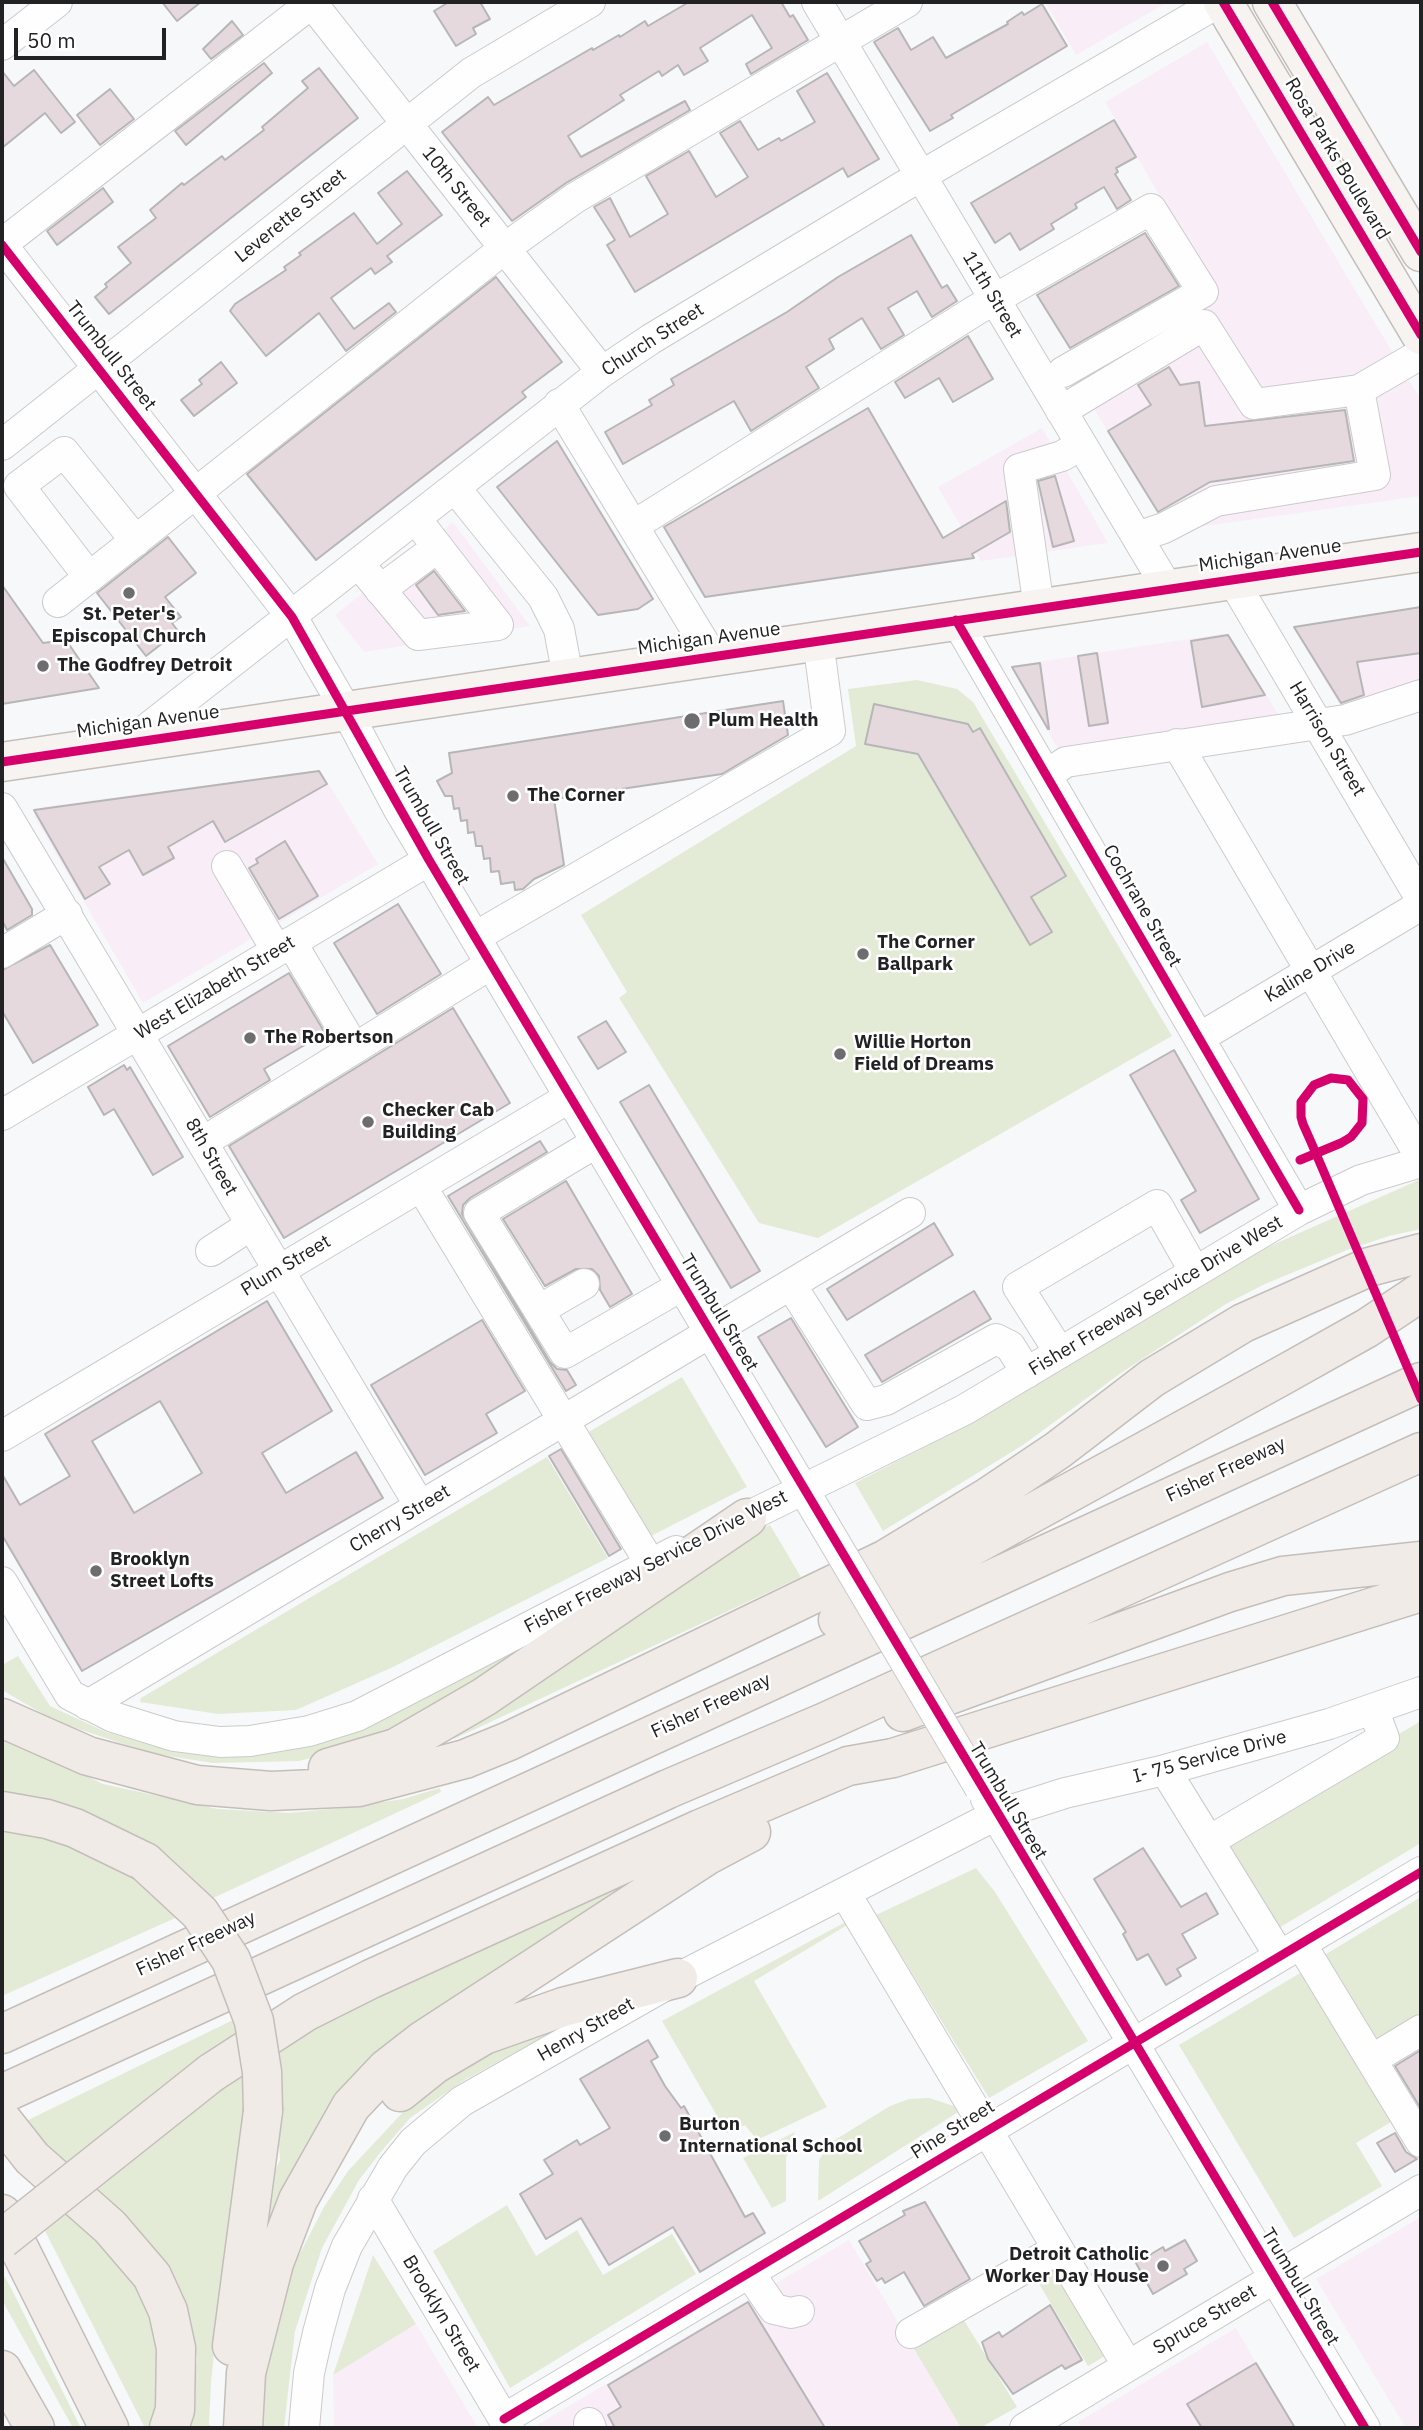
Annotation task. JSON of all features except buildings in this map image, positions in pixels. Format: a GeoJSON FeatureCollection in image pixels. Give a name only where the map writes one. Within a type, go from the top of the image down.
{"type":"FeatureCollection","features":[{"type":"Feature","properties":{"kind":"highway"},"geometry":{"type":"LineString","coordinates":[[2,1718],[22,1730],[47,1737],[88,1756],[197,1785],[271,1791],[359,1787],[431,1770],[509,1741],[916,1542],[1058,1450],[1152,1378],[1243,1323],[1369,1266],[1421,1253]]}},
{"type":"Feature","properties":{"kind":"highway"},"geometry":{"type":"LineString","coordinates":[[476,1814],[619,1725],[862,1608],[1297,1368],[1421,1292]]}},
{"type":"Feature","properties":{"kind":"highway"},"geometry":{"type":"LineString","coordinates":[[1373,1403],[1421,1375]]}},
{"type":"Feature","properties":{"kind":"highway","name":"Fisher Freeway"},"geometry":{"type":"LineString","coordinates":[[14,2029],[476,1814],[1421,1382]]}},
{"type":"Feature","properties":{"kind":"highway"},"geometry":{"type":"LineString","coordinates":[[2,2094],[668,1789],[825,1722],[1421,1452]]}},
{"type":"Feature","properties":{"kind":"highway"},"geometry":{"type":"LineString","coordinates":[[197,1785],[294,1775],[351,1764],[396,1748],[484,1697],[747,1518]]}},
{"type":"Feature","properties":{"kind":"highway"},"geometry":{"type":"LineString","coordinates":[[825,1722],[851,1732],[1230,1592],[1283,1576],[1342,1567],[1421,1561]]}},
{"type":"Feature","properties":{"kind":"highway"},"geometry":{"type":"LineString","coordinates":[[2,2239],[211,2073],[306,2012],[383,1973],[700,1829],[849,1766],[893,1758],[1421,1592]]}},
{"type":"Feature","properties":{"kind":"highway"},"geometry":{"type":"LineString","coordinates":[[2,1701],[47,1737]]}},
{"type":"Feature","properties":{"kind":"highway"},"geometry":{"type":"LineString","coordinates":[[243,2428],[246,2373],[263,2301],[298,2200],[351,2106],[386,2069],[422,2041],[706,1856],[893,1758]]}},
{"type":"Feature","properties":{"kind":"highway"},"geometry":{"type":"LineString","coordinates":[[2,1811],[47,1819],[75,1828],[145,1862],[200,1913],[231,1960],[254,2021],[262,2072],[263,2111],[233,2327],[230,2428]]}},
{"type":"Feature","properties":{"kind":"highway"},"geometry":{"type":"LineString","coordinates":[[298,2200],[356,2130],[445,2058],[484,2035],[564,2007],[678,1978]]}},
{"type":"Feature","properties":{"kind":"highway"},"geometry":{"type":"LineString","coordinates":[[2,2114],[44,2074]]}},
{"type":"Feature","properties":{"kind":"highway"},"geometry":{"type":"LineString","coordinates":[[2,2120],[32,2158],[110,2227],[140,2258],[152,2276],[168,2311],[176,2348],[175,2410],[170,2427]]}},
{"type":"Feature","properties":{"kind":"highway"},"geometry":{"type":"LineString","coordinates":[[2,2214],[109,2428]]}},
{"type":"Feature","properties":{"kind":"highway"},"geometry":{"type":"LineString","coordinates":[[2,2370],[36,2428]]}},
{"type":"Feature","properties":{"kind":"main road","name":"Rosa Parks Boulevard"},"geometry":{"type":"LineString","coordinates":[[1221,2],[1421,335]]}},
{"type":"Feature","properties":{"kind":"main road","name":"Rosa Parks Boulevard"},"geometry":{"type":"LineString","coordinates":[[1272,2],[1421,252]]}},
{"type":"Feature","properties":{"kind":"main road","name":"Michigan Avenue"},"geometry":{"type":"LineString","coordinates":[[2,762],[1421,552]]}},
{"type":"Feature","properties":{"kind":"street"},"geometry":{"type":"LineString","coordinates":[[2,45],[57,2]]}},
{"type":"Feature","properties":{"kind":"street"},"geometry":{"type":"LineString","coordinates":[[2,245],[312,2]]}},
{"type":"Feature","properties":{"kind":"street","name":"10th Street"},"geometry":{"type":"LineString","coordinates":[[312,2],[602,372]]}},
{"type":"Feature","properties":{"kind":"street","name":"Leverette Street"},"geometry":{"type":"LineString","coordinates":[[2,445],[481,66],[590,2]]}},
{"type":"Feature","properties":{"kind":"street","name":"11th Street"},"geometry":{"type":"LineString","coordinates":[[817,2],[1168,589]]}},
{"type":"Feature","properties":{"kind":"street"},"geometry":{"type":"LineString","coordinates":[[58,602],[505,248],[575,198],[906,2]]}},
{"type":"Feature","properties":{"kind":"street","name":"Church Street"},"geometry":{"type":"LineString","coordinates":[[130,742],[602,372],[651,339],[921,176],[1221,2]]}},
{"type":"Feature","properties":{"kind":"street"},"geometry":{"type":"LineString","coordinates":[[633,526],[995,299],[1152,209],[1203,292],[1063,372]]}},
{"type":"Feature","properties":{"kind":"street","name":"Trumbull Street"},"geometry":{"type":"LineString","coordinates":[[2,245],[292,617],[429,860],[996,1815],[1365,2428]]}},
{"type":"Feature","properties":{"kind":"street"},"geometry":{"type":"LineString","coordinates":[[1061,411],[1203,325],[1254,404],[1360,390],[1421,354]]}},
{"type":"Feature","properties":{"kind":"street"},"geometry":{"type":"LineString","coordinates":[[1137,537],[1164,528],[1216,501],[1375,475],[1360,390]]}},
{"type":"Feature","properties":{"kind":"street"},"geometry":{"type":"LineString","coordinates":[[559,404],[712,656]]}},
{"type":"Feature","properties":{"kind":"street"},"geometry":{"type":"LineString","coordinates":[[1039,608],[1019,469],[1062,456],[1082,444]]}},
{"type":"Feature","properties":{"kind":"street"},"geometry":{"type":"LineString","coordinates":[[89,578],[19,486],[64,452],[135,541]]}},
{"type":"Feature","properties":{"kind":"street"},"geometry":{"type":"LineString","coordinates":[[455,488],[543,597],[559,629],[568,677]]}},
{"type":"Feature","properties":{"kind":"street"},"geometry":{"type":"LineString","coordinates":[[359,564],[418,635],[498,625],[416,519]]}},
{"type":"Feature","properties":{"kind":"street"},"geometry":{"type":"LineString","coordinates":[[380,590],[438,547]]}},
{"type":"Feature","properties":{"kind":"street","name":"Harrison Street"},"geometry":{"type":"LineString","coordinates":[[1232,579],[1317,723],[1354,761],[1421,899]]}},
{"type":"Feature","properties":{"kind":"street","name":"Cochrane Street"},"geometry":{"type":"LineString","coordinates":[[956,620],[1046,775],[1083,816],[1199,1038],[1299,1210]]}},
{"type":"Feature","properties":{"kind":"street"},"geometry":{"type":"LineString","coordinates":[[475,937],[830,731],[818,640]]}},
{"type":"Feature","properties":{"kind":"street"},"geometry":{"type":"LineString","coordinates":[[1046,775],[1066,762],[1345,720],[1421,695]]}},
{"type":"Feature","properties":{"kind":"street"},"geometry":{"type":"LineString","coordinates":[[1177,744],[1421,1160]]}},
{"type":"Feature","properties":{"kind":"street","name":"8th Street"},"geometry":{"type":"LineString","coordinates":[[2,808],[421,1506]]}},
{"type":"Feature","properties":{"kind":"street","name":"West Elizabeth Street"},"geometry":{"type":"LineString","coordinates":[[2,1115],[429,860]]}},
{"type":"Feature","properties":{"kind":"street"},"geometry":{"type":"LineString","coordinates":[[227,866],[354,1048]]}},
{"type":"Feature","properties":{"kind":"street","name":"Kaline Drive"},"geometry":{"type":"LineString","coordinates":[[1199,1038],[1421,905]]}},
{"type":"Feature","properties":{"kind":"street"},"geometry":{"type":"LineString","coordinates":[[2,953],[67,914]]}},
{"type":"Feature","properties":{"kind":"street"},"geometry":{"type":"LineString","coordinates":[[202,1142],[491,964]]}},
{"type":"Feature","properties":{"kind":"street","name":"Plum Street"},"geometry":{"type":"LineString","coordinates":[[2,1436],[570,1097]]}},
{"type":"Feature","properties":{"kind":"street"},"geometry":{"type":"LineString","coordinates":[[597,1142],[480,1213],[565,1353],[682,1285]]}},
{"type":"Feature","properties":{"kind":"street","name":"Fisher Freeway Service Drive West"},"geometry":{"type":"LineString","coordinates":[[89,1705],[152,1730],[197,1740],[250,1741],[309,1731],[357,1716],[650,1563],[964,1410],[1299,1210],[1361,1180],[1421,1160]]}},
{"type":"Feature","properties":{"kind":"street"},"geometry":{"type":"LineString","coordinates":[[421,1186],[650,1563]]}},
{"type":"Feature","properties":{"kind":"street"},"geometry":{"type":"LineString","coordinates":[[1060,1353],[1018,1287],[1157,1205],[1195,1272]]}},
{"type":"Feature","properties":{"kind":"street","name":"Cherry Street"},"geometry":{"type":"LineString","coordinates":[[89,1705],[712,1334],[909,1213]]}},
{"type":"Feature","properties":{"kind":"street"},"geometry":{"type":"LineString","coordinates":[[211,1251],[251,1225]]}},
{"type":"Feature","properties":{"kind":"street"},"geometry":{"type":"LineString","coordinates":[[539,1310],[584,1284]]}},
{"type":"Feature","properties":{"kind":"street"},"geometry":{"type":"LineString","coordinates":[[791,1285],[867,1405],[886,1400],[996,1339],[1010,1346],[1027,1373]]}},
{"type":"Feature","properties":{"kind":"street"},"geometry":{"type":"LineString","coordinates":[[2,1582],[70,1695],[89,1705]]}},
{"type":"Feature","properties":{"kind":"street","name":"I- 75 Service Drive"},"geometry":{"type":"LineString","coordinates":[[996,1815],[1065,1793],[1165,1770],[1373,1709],[1421,1692]]}},
{"type":"Feature","properties":{"kind":"street"},"geometry":{"type":"LineString","coordinates":[[1209,1841],[1384,1738],[1373,1709]]}},
{"type":"Feature","properties":{"kind":"street"},"geometry":{"type":"LineString","coordinates":[[1165,1770],[1209,1841],[1373,2059],[1421,2143]]}},
{"type":"Feature","properties":{"kind":"street","name":"Henry Street"},"geometry":{"type":"LineString","coordinates":[[304,2428],[309,2373],[330,2288],[347,2246],[373,2199],[413,2142],[462,2101],[678,1978],[996,1815]]}},
{"type":"Feature","properties":{"kind":"street","name":"Pine Street"},"geometry":{"type":"LineString","coordinates":[[507,2424],[986,2130],[1421,1872]]}},
{"type":"Feature","properties":{"kind":"street"},"geometry":{"type":"LineString","coordinates":[[845,1892],[1128,2366]]}},
{"type":"Feature","properties":{"kind":"street"},"geometry":{"type":"LineString","coordinates":[[1373,2059],[1421,2030]]}},
{"type":"Feature","properties":{"kind":"street","name":"Spruce Street"},"geometry":{"type":"LineString","coordinates":[[1025,2428],[1421,2190]]}},
{"type":"Feature","properties":{"kind":"street","name":"Brooklyn Street"},"geometry":{"type":"LineString","coordinates":[[373,2199],[507,2424]]}},
{"type":"Feature","properties":{"kind":"street"},"geometry":{"type":"LineString","coordinates":[[911,2333],[1058,2249]]}},
{"type":"Feature","properties":{"kind":"street"},"geometry":{"type":"LineString","coordinates":[[750,2274],[774,2309],[791,2314],[799,2311]]}},
{"type":"Feature","properties":{"kind":"shaded area"},"geometry":{"type":"Polygon","coordinates":[[[1045,2],[1168,2],[1076,55],[1045,2]]]}},
{"type":"Feature","properties":{"kind":"shaded area"},"geometry":{"type":"Polygon","coordinates":[[[1207,42],[1421,400],[1421,496],[1169,531],[1074,376],[1215,291],[1105,102],[1207,42]]]}},
{"type":"Feature","properties":{"kind":"shaded area"},"geometry":{"type":"Polygon","coordinates":[[[1042,428],[1108,543],[981,561],[938,487],[1042,428]]]}},
{"type":"Feature","properties":{"kind":"shaded area"},"geometry":{"type":"Polygon","coordinates":[[[453,522],[530,626],[364,652],[335,615],[453,522]]]}},
{"type":"Feature","properties":{"kind":"shaded area"},"geometry":{"type":"Polygon","coordinates":[[[1421,607],[1421,689],[1345,714],[1293,627],[1421,607]]]}},
{"type":"Feature","properties":{"kind":"shaded area"},"geometry":{"type":"Polygon","coordinates":[[[1228,633],[1281,719],[1062,756],[1011,666],[1228,633]]]}},
{"type":"Feature","properties":{"kind":"shaded area"},"geometry":{"type":"Polygon","coordinates":[[[320,770],[378,864],[143,1003],[34,816],[43,807],[320,770]]]}},
{"type":"Feature","properties":{"kind":"shaded area"},"geometry":{"type":"Polygon","coordinates":[[[1421,2217],[1421,2428],[1406,2428],[1316,2279],[1421,2217]]]}},
{"type":"Feature","properties":{"kind":"shaded area"},"geometry":{"type":"Polygon","coordinates":[[[849,2240],[961,2428],[532,2428],[849,2240]]]}},
{"type":"Feature","properties":{"kind":"shaded area"},"geometry":{"type":"Polygon","coordinates":[[[416,2324],[478,2428],[334,2428],[333,2375],[416,2324]]]}},
{"type":"Feature","properties":{"kind":"shaded area"},"geometry":{"type":"Polygon","coordinates":[[[1236,2328],[1294,2428],[1081,2428],[1078,2422],[1236,2328]]]}},
{"type":"Feature","properties":{"kind":"green space","name":"The Corner Ballpark"},"geometry":{"type":"Polygon","coordinates":[[[917,680],[957,689],[973,702],[1172,1036],[818,1238],[759,1223],[619,998],[627,992],[581,915],[856,746],[848,689],[917,680]]]}},
{"type":"Feature","properties":{"kind":"green space"},"geometry":{"type":"Polygon","coordinates":[[[1421,1179],[1421,1229],[1347,1250],[1265,1284],[1226,1304],[1121,1373],[1023,1445],[883,1531],[855,1483],[946,1436],[1234,1262],[1421,1179]]]}},
{"type":"Feature","properties":{"kind":"green space"},"geometry":{"type":"Polygon","coordinates":[[[682,1377],[747,1487],[645,1539],[582,1436],[682,1377]]]}},
{"type":"Feature","properties":{"kind":"green space"},"geometry":{"type":"Polygon","coordinates":[[[547,1457],[608,1558],[393,1667],[296,1710],[218,1714],[140,1702],[141,1698],[547,1457]]]}},
{"type":"Feature","properties":{"kind":"green space"},"geometry":{"type":"Polygon","coordinates":[[[770,1525],[801,1577],[454,1739],[451,1732],[742,1538],[770,1525]]]}},
{"type":"Feature","properties":{"kind":"green space"},"geometry":{"type":"Polygon","coordinates":[[[575,1618],[425,1717],[343,1750],[299,1761],[213,1763],[150,1753],[55,1721],[2,1690],[2,1665],[18,1656],[50,1706],[106,1732],[150,1745],[203,1754],[236,1753],[575,1618]]]}},
{"type":"Feature","properties":{"kind":"green space"},"geometry":{"type":"Polygon","coordinates":[[[1421,1721],[1421,1843],[1277,1929],[1223,1838],[1421,1721]]]}},
{"type":"Feature","properties":{"kind":"green space"},"geometry":{"type":"Polygon","coordinates":[[[2,1734],[103,1784],[218,1809],[289,1813],[403,1799],[440,1788],[441,1792],[209,1900],[2,1795],[2,1734]]]}},
{"type":"Feature","properties":{"kind":"green space"},"geometry":{"type":"Polygon","coordinates":[[[2,1824],[33,1830],[129,1869],[182,1915],[2,1996],[2,1824]]]}},
{"type":"Feature","properties":{"kind":"green space"},"geometry":{"type":"Polygon","coordinates":[[[671,1856],[551,1947],[280,2194],[270,2221],[261,2220],[268,2171],[276,2169],[280,2160],[272,2041],[671,1856]]]}},
{"type":"Feature","properties":{"kind":"green space"},"geometry":{"type":"Polygon","coordinates":[[[976,1868],[995,1892],[1088,2041],[989,2098],[876,1915],[976,1868]]]}},
{"type":"Feature","properties":{"kind":"green space"},"geometry":{"type":"Polygon","coordinates":[[[1421,1897],[1421,2019],[1376,2047],[1321,1957],[1421,1897]]]}},
{"type":"Feature","properties":{"kind":"green space"},"geometry":{"type":"Polygon","coordinates":[[[853,1918],[854,1921],[754,1981],[827,2107],[757,2140],[745,2125],[727,2133],[662,2021],[853,1918]]]}},
{"type":"Feature","properties":{"kind":"green space"},"geometry":{"type":"Polygon","coordinates":[[[1307,1969],[1396,2119],[1356,2143],[1382,2186],[1294,2238],[1179,2045],[1307,1969]]]}},
{"type":"Feature","properties":{"kind":"green space"},"geometry":{"type":"Polygon","coordinates":[[[592,2010],[463,2081],[410,2118],[380,2153],[359,2180],[322,2248],[295,2331],[284,2428],[256,2428],[261,2387],[284,2284],[324,2207],[348,2171],[404,2111],[452,2074],[512,2041],[592,2010]]]}},
{"type":"Feature","properties":{"kind":"green space"},"geometry":{"type":"Polygon","coordinates":[[[235,2019],[240,2030],[67,2163],[22,2123],[235,2019]]]}},
{"type":"Feature","properties":{"kind":"green space"},"geometry":{"type":"Polygon","coordinates":[[[245,2059],[244,2142],[224,2253],[211,2383],[209,2425],[217,2428],[184,2428],[192,2401],[197,2358],[189,2313],[166,2261],[130,2222],[86,2184],[245,2059]]]}},
{"type":"Feature","properties":{"kind":"green space"},"geometry":{"type":"Polygon","coordinates":[[[929,2098],[963,2109],[818,2201],[819,2160],[830,2143],[890,2106],[909,2099],[929,2098]]]}},
{"type":"Feature","properties":{"kind":"green space"},"geometry":{"type":"Polygon","coordinates":[[[795,2132],[786,2158],[786,2201],[772,2208],[743,2158],[795,2132]]]}},
{"type":"Feature","properties":{"kind":"green space"},"geometry":{"type":"Polygon","coordinates":[[[507,2205],[536,2256],[577,2230],[603,2275],[672,2234],[696,2274],[510,2388],[433,2251],[507,2205]]]}},
{"type":"Feature","properties":{"kind":"green space"},"geometry":{"type":"Polygon","coordinates":[[[59,2209],[124,2260],[161,2340],[156,2428],[145,2428],[40,2221],[59,2209]]]}},
{"type":"Feature","properties":{"kind":"green space"},"geometry":{"type":"Polygon","coordinates":[[[373,2255],[416,2324],[333,2375],[373,2255]]]}},
{"type":"Feature","properties":{"kind":"green space"},"geometry":{"type":"Polygon","coordinates":[[[1054,2259],[1110,2353],[1088,2366],[1032,2272],[1054,2259]]]}},
{"type":"Feature","properties":{"kind":"green space"},"geometry":{"type":"Polygon","coordinates":[[[2,2272],[81,2428],[73,2428],[2,2300],[2,2272]]]}},
{"type":"Feature","properties":{"kind":"green space"},"geometry":{"type":"Polygon","coordinates":[[[962,2317],[1017,2407],[980,2428],[961,2428],[911,2344],[962,2317]]]}},
{"type":"Feature","properties":{"kind":"cycle path"},"geometry":{"type":"LineString","coordinates":[[1223,2],[1421,335]]}},
{"type":"Feature","properties":{"kind":"cycle path"},"geometry":{"type":"LineString","coordinates":[[1272,2],[1421,252]]}},
{"type":"Feature","properties":{"kind":"cycle path"},"geometry":{"type":"LineString","coordinates":[[2,245],[292,617],[429,860],[1365,2428]]}},
{"type":"Feature","properties":{"kind":"cycle path"},"geometry":{"type":"LineString","coordinates":[[2,762],[1421,552]]}},
{"type":"Feature","properties":{"kind":"cycle path"},"geometry":{"type":"LineString","coordinates":[[956,620],[1299,1210]]}},
{"type":"Feature","properties":{"kind":"cycle path"},"geometry":{"type":"LineString","coordinates":[[1300,1160],[1341,1143],[1351,1137],[1362,1123],[1363,1099],[1348,1080],[1331,1078],[1314,1085],[1301,1102],[1301,1117],[1303,1124],[1311,1142],[1421,1399]]}},
{"type":"Feature","properties":{"kind":"cycle path"},"geometry":{"type":"LineString","coordinates":[[504,2419],[1421,1872]]}},
{"type":"Feature","properties":{"kind":"place","name":"St. Peter's Episcopal Church"},"geometry":{"type":"Point","coordinates":[129,593]}},
{"type":"Feature","properties":{"kind":"place","name":"The Godfrey Detroit"},"geometry":{"type":"Point","coordinates":[43,666]}},
{"type":"Feature","properties":{"kind":"place","name":"Plum Health"},"geometry":{"type":"Point","coordinates":[692,721]}},
{"type":"Feature","properties":{"kind":"place","name":"The Corner"},"geometry":{"type":"Point","coordinates":[513,796]}},
{"type":"Feature","properties":{"kind":"place","name":"The Corner Ballpark"},"geometry":{"type":"Point","coordinates":[863,954]}},
{"type":"Feature","properties":{"kind":"place","name":"The Robertson"},"geometry":{"type":"Point","coordinates":[250,1038]}},
{"type":"Feature","properties":{"kind":"place","name":"Willie Horton Field of Dreams"},"geometry":{"type":"Point","coordinates":[840,1054]}},
{"type":"Feature","properties":{"kind":"place","name":"Checker Cab Building"},"geometry":{"type":"Point","coordinates":[368,1122]}},
{"type":"Feature","properties":{"kind":"place","name":"Brooklyn Street Lofts"},"geometry":{"type":"Point","coordinates":[96,1571]}},
{"type":"Feature","properties":{"kind":"place","name":"Burton International School"},"geometry":{"type":"Point","coordinates":[665,2136]}},
{"type":"Feature","properties":{"kind":"place","name":"Detroit Catholic Worker Day House"},"geometry":{"type":"Point","coordinates":[1163,2266]}}]}
